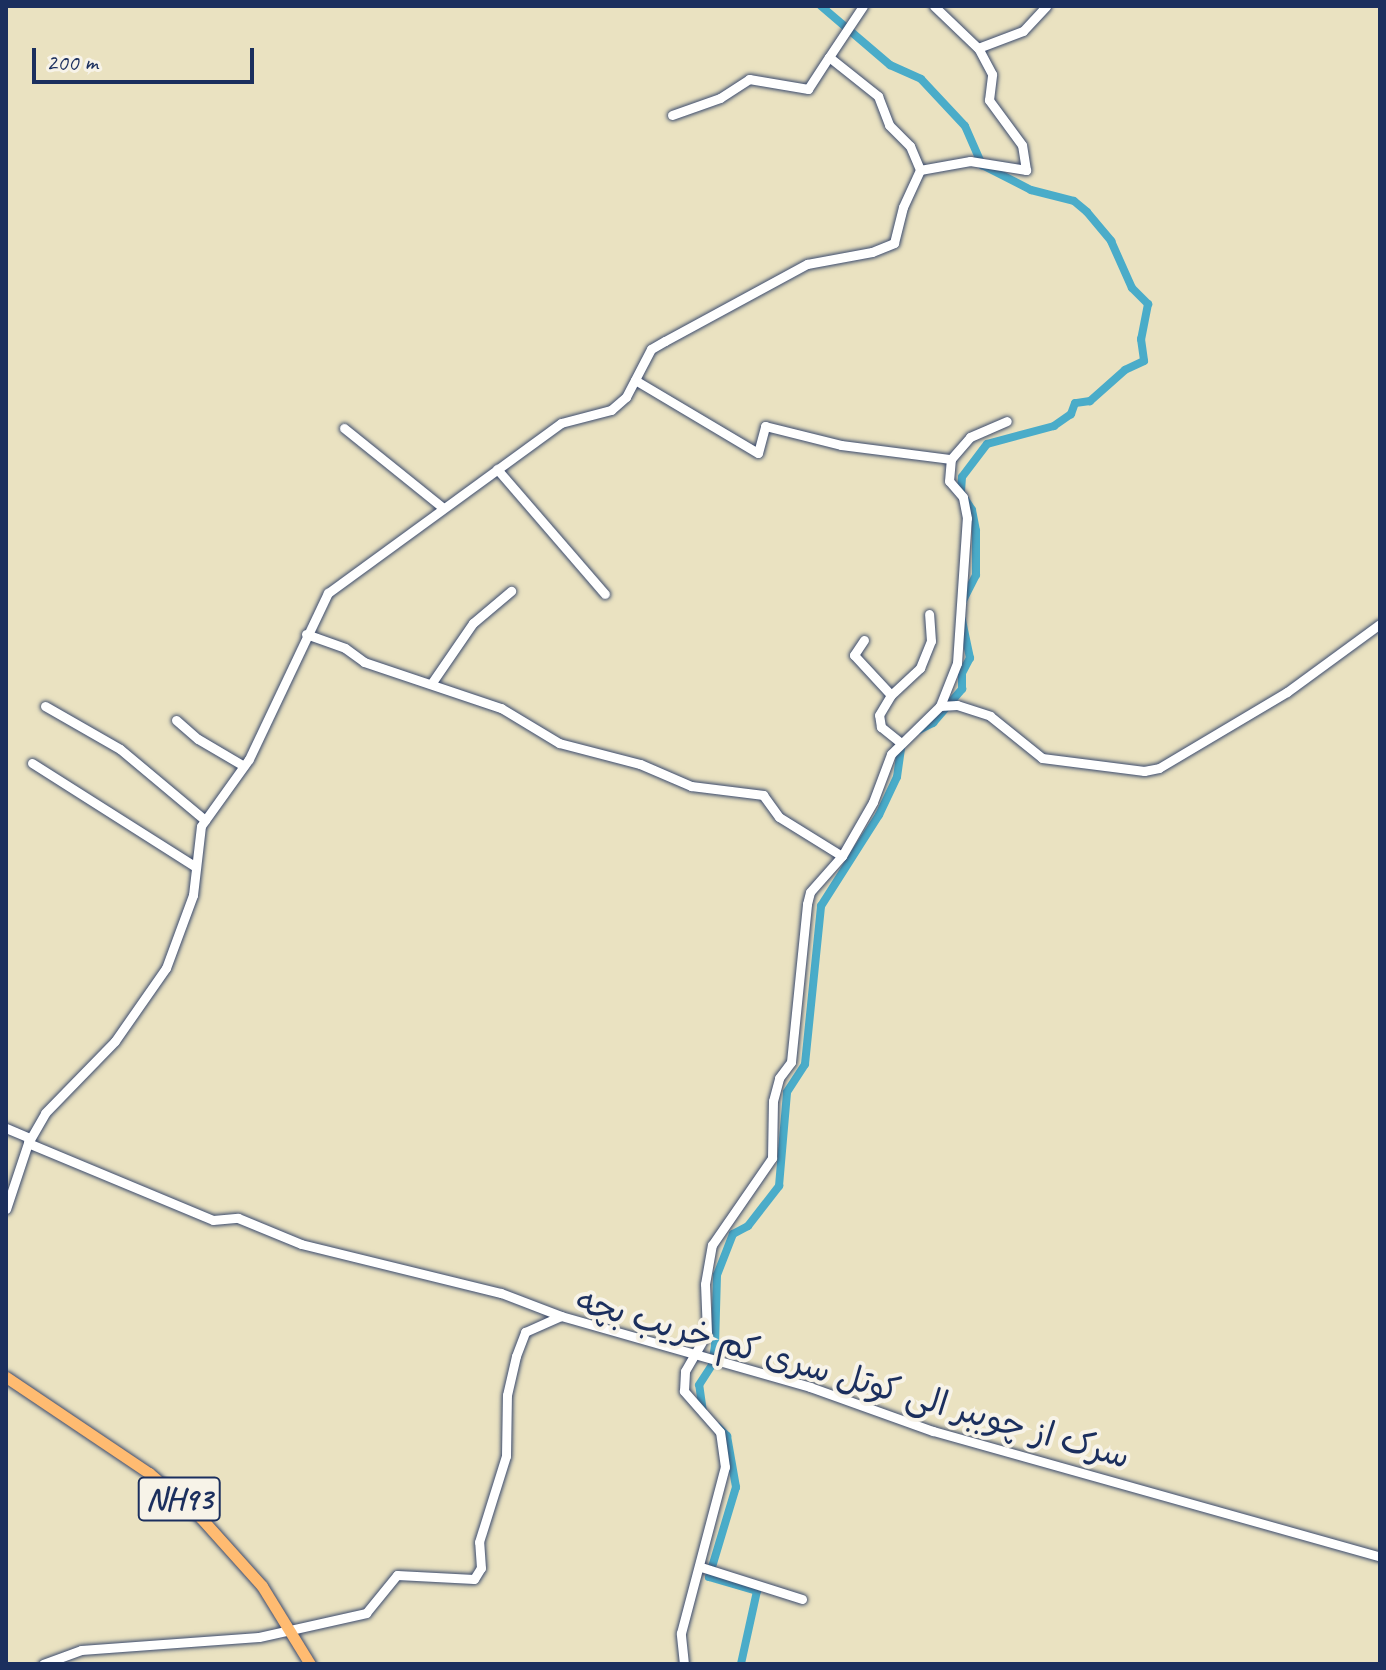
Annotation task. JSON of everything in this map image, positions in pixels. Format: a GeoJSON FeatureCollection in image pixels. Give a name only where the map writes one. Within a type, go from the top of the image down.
{"type":"FeatureCollection","features":[{"type":"Feature","properties":{"kind":"main road","name":"NH93"},"geometry":{"type":"LineString","coordinates":[[6,1377],[149,1473],[201,1518],[262,1586],[310,1664]]}},
{"type":"Feature","properties":{"kind":"street"},"geometry":{"type":"LineString","coordinates":[[672,115],[720,98],[749,79],[808,89],[863,6]]}},
{"type":"Feature","properties":{"kind":"street"},"geometry":{"type":"LineString","coordinates":[[920,170],[970,161],[1026,170],[1022,145],[1000,121],[989,100],[992,74],[978,48],[934,6]]}},
{"type":"Feature","properties":{"kind":"street"},"geometry":{"type":"LineString","coordinates":[[978,48],[1023,31],[1046,6]]}},
{"type":"Feature","properties":{"kind":"street"},"geometry":{"type":"LineString","coordinates":[[6,1209],[29,1140],[61,1093],[115,1041],[166,968],[182,936],[205,820],[244,766],[328,593],[341,580],[561,423],[611,410],[635,380],[651,349],[791,272],[894,243],[903,207],[920,170],[910,146],[889,125],[878,96],[829,57]]}},
{"type":"Feature","properties":{"kind":"street"},"geometry":{"type":"LineString","coordinates":[[635,380],[758,453],[765,426],[841,445],[951,459]]}},
{"type":"Feature","properties":{"kind":"street"},"geometry":{"type":"LineString","coordinates":[[684,1664],[681,1633],[701,1567],[725,1467],[720,1432],[684,1391],[685,1371],[707,1333],[705,1284],[712,1245],[772,1158],[773,1101],[779,1078],[791,1062],[810,892],[842,856],[901,743],[940,706],[957,663],[967,518],[963,497],[949,481],[951,459],[970,437],[1007,421]]}},
{"type":"Feature","properties":{"kind":"street"},"geometry":{"type":"LineString","coordinates":[[344,428],[443,508]]}},
{"type":"Feature","properties":{"kind":"street"},"geometry":{"type":"LineString","coordinates":[[497,469],[605,594]]}},
{"type":"Feature","properties":{"kind":"street"},"geometry":{"type":"LineString","coordinates":[[431,684],[473,623],[511,591]]}},
{"type":"Feature","properties":{"kind":"street"},"geometry":{"type":"LineString","coordinates":[[901,743],[878,722],[891,695],[920,668],[928,651],[929,614]]}},
{"type":"Feature","properties":{"kind":"street"},"geometry":{"type":"LineString","coordinates":[[940,706],[957,705],[990,716],[1042,758],[1144,771],[1159,768],[1287,692],[1380,624]]}},
{"type":"Feature","properties":{"kind":"street"},"geometry":{"type":"LineString","coordinates":[[306,634],[345,648],[364,662],[501,708],[559,743],[640,764],[691,786],[763,795],[779,817],[842,856]]}},
{"type":"Feature","properties":{"kind":"street"},"geometry":{"type":"LineString","coordinates":[[864,640],[854,655],[858,663],[891,695]]}},
{"type":"Feature","properties":{"kind":"street"},"geometry":{"type":"LineString","coordinates":[[45,706],[120,749],[205,820]]}},
{"type":"Feature","properties":{"kind":"street"},"geometry":{"type":"LineString","coordinates":[[176,720],[244,766]]}},
{"type":"Feature","properties":{"kind":"street"},"geometry":{"type":"LineString","coordinates":[[32,763],[194,866]]}},
{"type":"Feature","properties":{"kind":"street"},"geometry":{"type":"LineString","coordinates":[[6,1128],[213,1220],[238,1218],[301,1244],[501,1293],[561,1316]]}},
{"type":"Feature","properties":{"kind":"street","name":"سرک از چوببر الی کوتل سری کم خریب بچه"},"geometry":{"type":"LineString","coordinates":[[291,1630],[366,1613],[397,1575],[474,1579],[481,1568],[479,1542],[506,1456],[507,1395],[516,1356],[525,1332],[561,1316],[810,1387],[943,1434],[1380,1557]]}},
{"type":"Feature","properties":{"kind":"street"},"geometry":{"type":"LineString","coordinates":[[701,1567],[802,1599]]}},
{"type":"Feature","properties":{"kind":"street"},"geometry":{"type":"LineString","coordinates":[[43,1664],[81,1650],[291,1630]]}},
{"type":"Feature","properties":{"kind":"waterway"},"geometry":{"type":"LineString","coordinates":[[821,6],[890,65],[921,79],[965,126],[982,165],[1031,190],[1074,201],[1087,212],[1111,241],[1132,288],[1148,304],[1141,339],[1144,361],[1125,370],[1090,401],[1075,403],[1071,414],[1054,426],[987,444],[962,477],[961,493],[972,510],[976,531],[976,575],[962,602]]}},
{"type":"Feature","properties":{"kind":"waterway"},"geometry":{"type":"LineString","coordinates":[[919,730],[933,723],[962,689],[962,673],[970,658],[962,619]]}},
{"type":"Feature","properties":{"kind":"waterway"},"geometry":{"type":"LineString","coordinates":[[703,1412],[699,1385],[712,1365],[717,1275],[733,1234],[748,1226],[779,1186],[787,1092],[805,1064],[821,906],[879,815],[897,777],[902,743]]}},
{"type":"Feature","properties":{"kind":"waterway"},"geometry":{"type":"LineString","coordinates":[[718,1427],[727,1436],[736,1487],[709,1577],[757,1591],[741,1664]]}}]}
